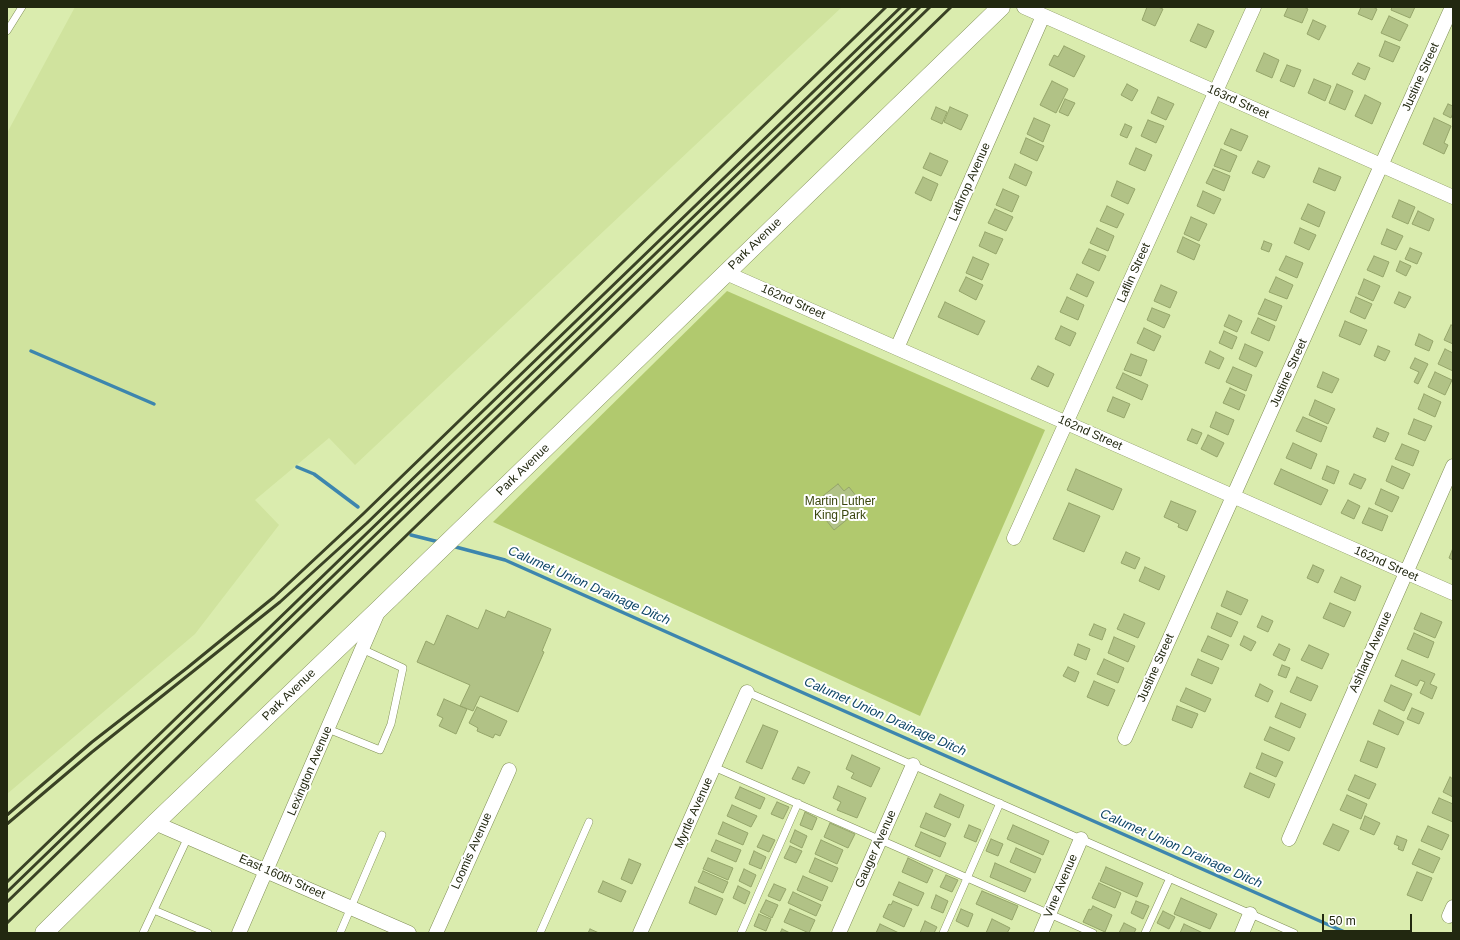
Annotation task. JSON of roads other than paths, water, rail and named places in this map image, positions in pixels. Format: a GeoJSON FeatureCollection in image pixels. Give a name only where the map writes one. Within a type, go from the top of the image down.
{"type":"FeatureCollection","features":[{"type":"Feature","properties":{"kind":"street","name":"Park Avenue"},"geometry":{"type":"LineString","coordinates":[[44,933],[155,823],[428,562],[1002,7]]}},
{"type":"Feature","properties":{"kind":"street","name":"163rd Street"},"geometry":{"type":"LineString","coordinates":[[1024,7],[1453,197]]}},
{"type":"Feature","properties":{"kind":"street","name":"Laflin Street"},"geometry":{"type":"LineString","coordinates":[[1014,538],[1254,7]]}},
{"type":"Feature","properties":{"kind":"street","name":"Justine Street"},"geometry":{"type":"LineString","coordinates":[[1125,738],[1452,7]]}},
{"type":"Feature","properties":{"kind":"street","name":"Lathrop Avenue"},"geometry":{"type":"LineString","coordinates":[[897,348],[1043,16]]}},
{"type":"Feature","properties":{"kind":"street","name":"162nd Street"},"geometry":{"type":"LineString","coordinates":[[726,273],[1453,593]]}},
{"type":"Feature","properties":{"kind":"street","name":"Ashland Avenue"},"geometry":{"type":"LineString","coordinates":[[1289,839],[1453,466]]}},
{"type":"Feature","properties":{"kind":"street","name":"Lexington Avenue"},"geometry":{"type":"LineString","coordinates":[[239,933],[379,609]]}},
{"type":"Feature","properties":{"kind":"street","name":"Myrtle Avenue"},"geometry":{"type":"LineString","coordinates":[[640,933],[747,692]]}},
{"type":"Feature","properties":{"kind":"street","name":"Gauger Avenue"},"geometry":{"type":"LineString","coordinates":[[839,933],[913,766]]}},
{"type":"Feature","properties":{"kind":"street","name":"Loomis Avenue"},"geometry":{"type":"LineString","coordinates":[[436,933],[508,770]]}},
{"type":"Feature","properties":{"kind":"street","name":"East 160th Street"},"geometry":{"type":"LineString","coordinates":[[155,823],[409,933]]}},
{"type":"Feature","properties":{"kind":"street","name":"Vine Avenue"},"geometry":{"type":"LineString","coordinates":[[1041,933],[1081,839]]}},
{"type":"Feature","properties":{"kind":"street"},"geometry":{"type":"LineString","coordinates":[[1242,933],[1250,914]]}},
{"type":"Feature","properties":{"kind":"lane"},"geometry":{"type":"LineString","coordinates":[[7,31],[22,7]]}},
{"type":"Feature","properties":{"kind":"lane"},"geometry":{"type":"LineString","coordinates":[[328,729],[380,750],[391,724],[403,668],[362,649]]}},
{"type":"Feature","properties":{"kind":"lane"},"geometry":{"type":"LineString","coordinates":[[747,692],[1294,933]]}},
{"type":"Feature","properties":{"kind":"lane"},"geometry":{"type":"LineString","coordinates":[[714,767],[1093,933]]}},
{"type":"Feature","properties":{"kind":"lane"},"geometry":{"type":"LineString","coordinates":[[741,933],[798,803]]}},
{"type":"Feature","properties":{"kind":"lane"},"geometry":{"type":"LineString","coordinates":[[942,933],[1000,803]]}},
{"type":"Feature","properties":{"kind":"lane"},"geometry":{"type":"LineString","coordinates":[[540,933],[589,822]]}},
{"type":"Feature","properties":{"kind":"lane"},"geometry":{"type":"LineString","coordinates":[[340,933],[382,836]]}},
{"type":"Feature","properties":{"kind":"lane"},"geometry":{"type":"LineString","coordinates":[[143,933],[188,837]]}},
{"type":"Feature","properties":{"kind":"lane"},"geometry":{"type":"LineString","coordinates":[[1145,933],[1170,878]]}},
{"type":"Feature","properties":{"kind":"lane"},"geometry":{"type":"LineString","coordinates":[[154,910],[208,933]]}},
{"type":"Feature","properties":{"kind":"waterway","name":"Calumet Union Drainage Ditch"},"geometry":{"type":"LineString","coordinates":[[31,351],[154,404]]}},
{"type":"Feature","properties":{"kind":"waterway","name":"Calumet Union Drainage Ditch"},"geometry":{"type":"LineString","coordinates":[[297,467],[314,474],[358,507]]}},
{"type":"Feature","properties":{"kind":"waterway","name":"Calumet Union Drainage Ditch"},"geometry":{"type":"LineString","coordinates":[[411,535],[439,542]]}},
{"type":"Feature","properties":{"kind":"waterway","name":"Calumet Union Drainage Ditch"},"geometry":{"type":"LineString","coordinates":[[452,546],[505,560],[1347,933]]}},
{"type":"Feature","properties":{"kind":"railway"},"geometry":{"type":"LineString","coordinates":[[7,815],[92,742],[187,668],[274,597],[363,514],[886,7]]}},
{"type":"Feature","properties":{"kind":"railway"},"geometry":{"type":"LineString","coordinates":[[7,824],[92,752],[280,602],[367,523],[901,7]]}},
{"type":"Feature","properties":{"kind":"railway"},"geometry":{"type":"LineString","coordinates":[[7,882],[910,7]]}},
{"type":"Feature","properties":{"kind":"railway"},"geometry":{"type":"LineString","coordinates":[[7,892],[920,7]]}},
{"type":"Feature","properties":{"kind":"railway"},"geometry":{"type":"LineString","coordinates":[[7,902],[930,7]]}},
{"type":"Feature","properties":{"kind":"railway"},"geometry":{"type":"LineString","coordinates":[[7,923],[951,7]]}},
{"type":"Feature","properties":{"kind":"park label","name":"Martin Luther King Park"},"geometry":{"type":"Point","coordinates":[840,509]}}]}
